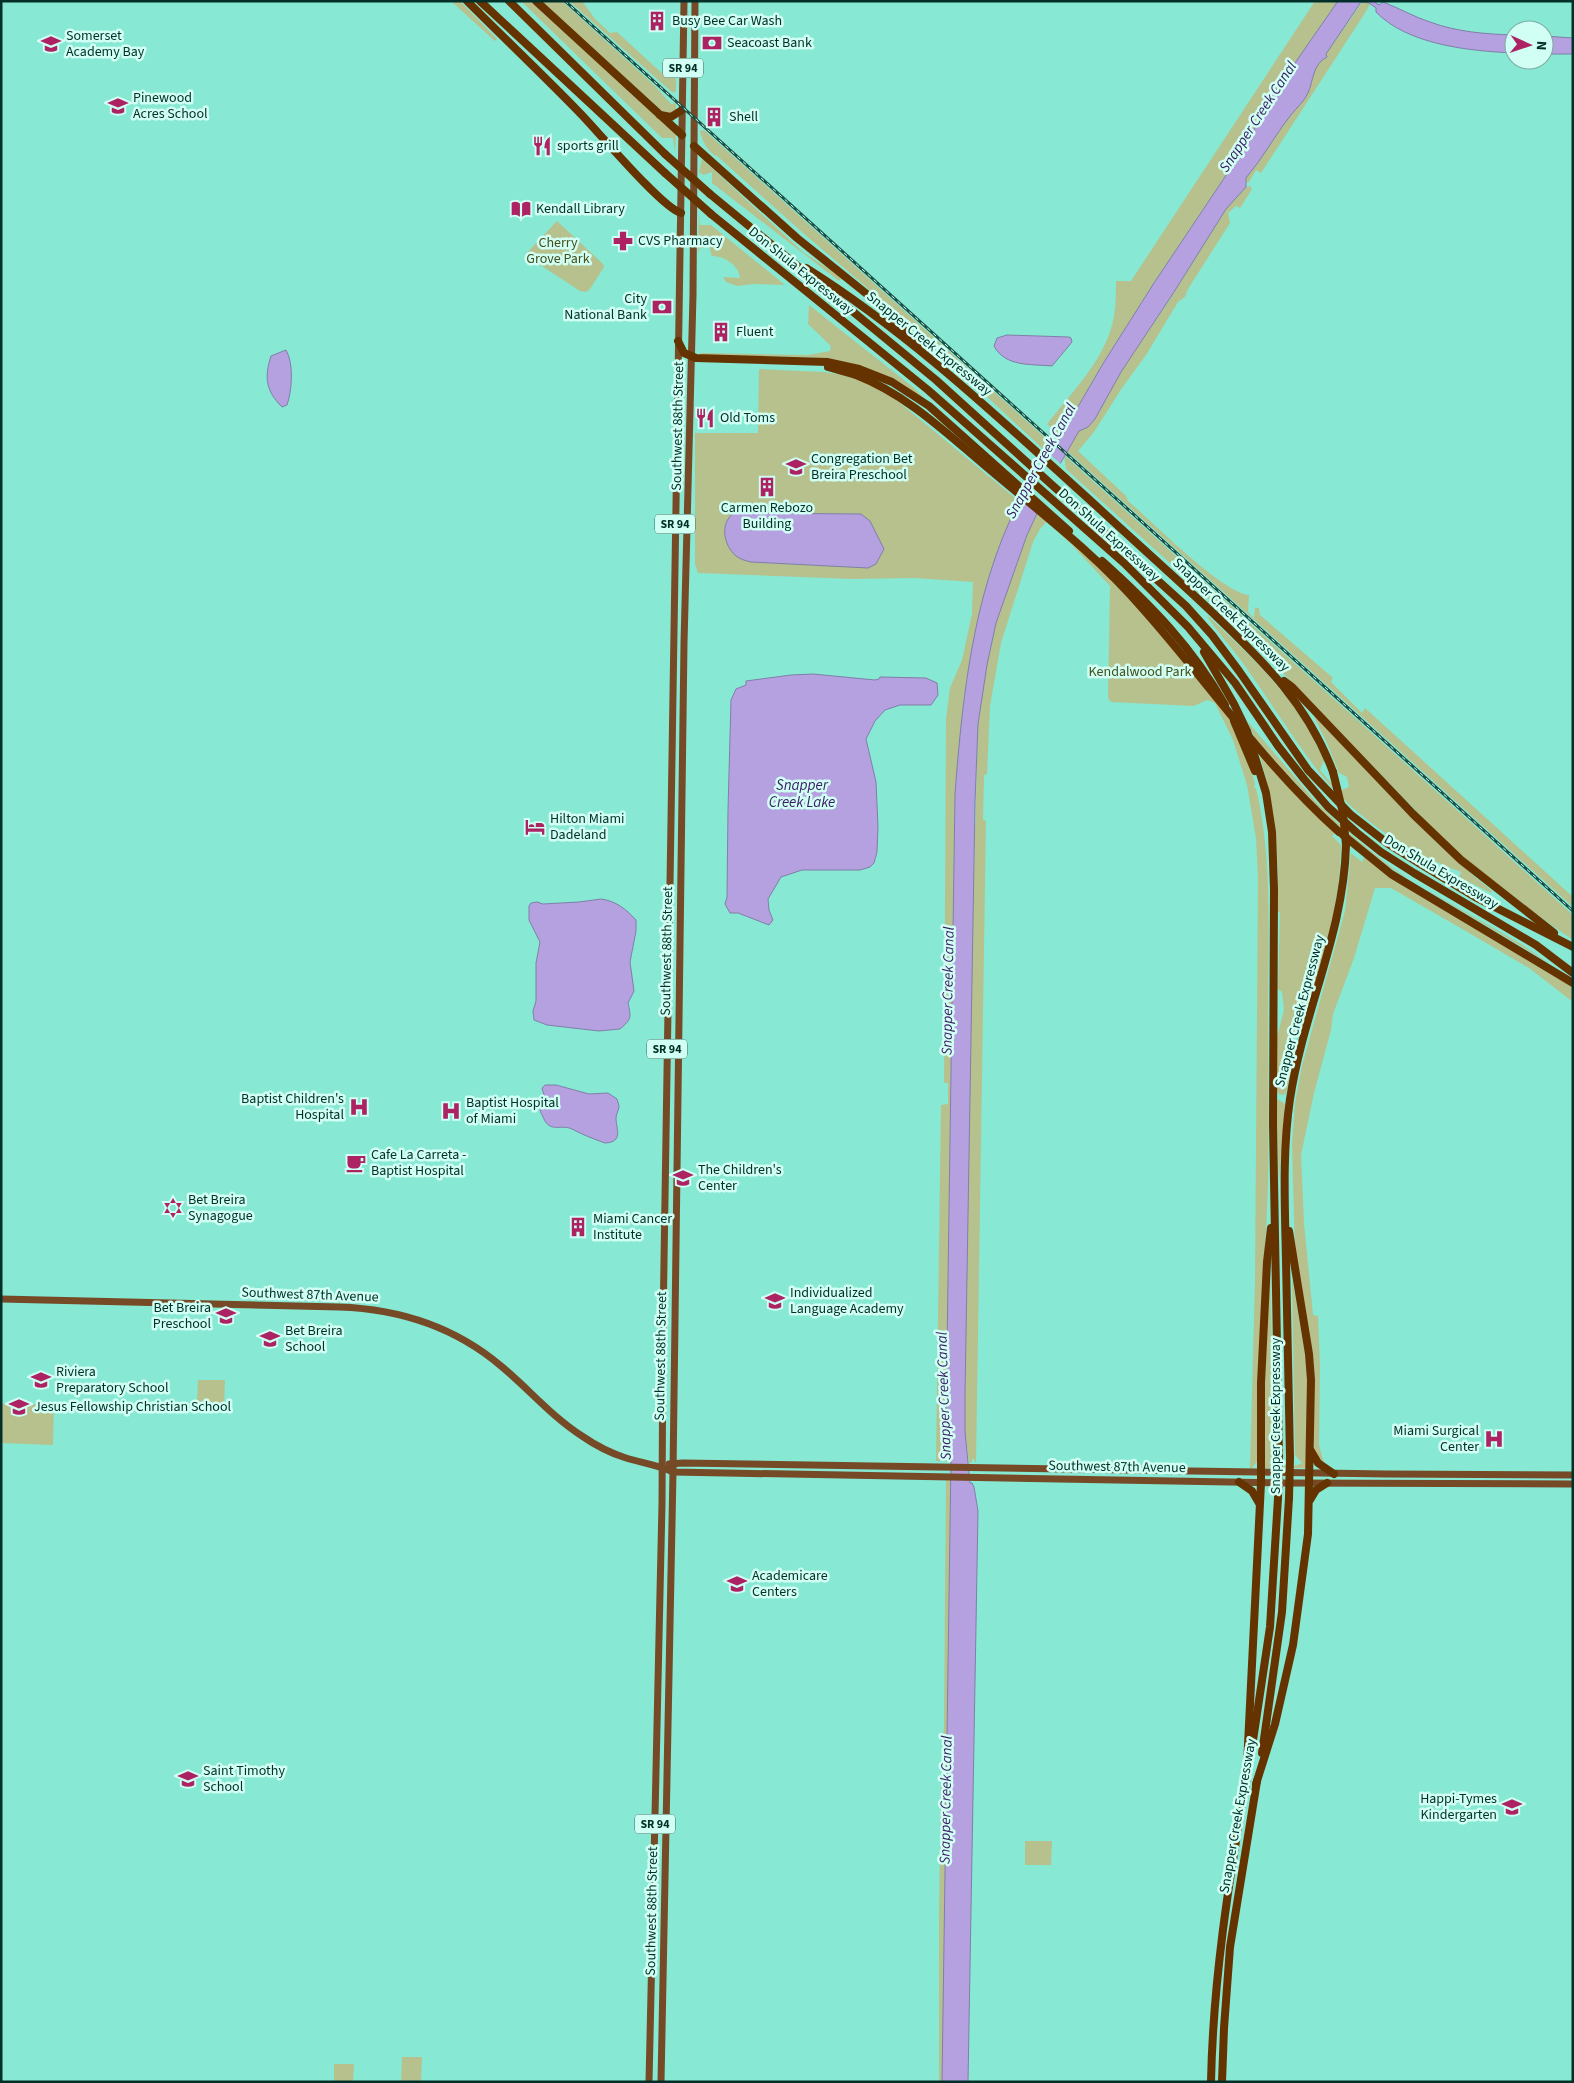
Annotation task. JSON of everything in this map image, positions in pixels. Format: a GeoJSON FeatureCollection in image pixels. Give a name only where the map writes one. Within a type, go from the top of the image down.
{"type":"FeatureCollection","features":[{"type":"Feature","properties":{"kind":"highway"},"geometry":{"type":"LineString","coordinates":[[467,1],[578,110],[655,193],[671,208],[681,212]]}},
{"type":"Feature","properties":{"kind":"highway","name":"Don Shula Expressway"},"geometry":{"type":"LineString","coordinates":[[480,1],[665,174],[711,214],[928,390],[1124,563],[1188,627],[1235,683],[1278,746],[1304,778],[1328,807],[1356,832],[1381,852],[1414,873],[1536,945],[1573,973]]}},
{"type":"Feature","properties":{"kind":"highway","name":"Don Shula Expressway"},"geometry":{"type":"LineString","coordinates":[[509,1],[665,154],[710,194],[936,380],[1058,488],[1186,606],[1212,635],[1239,671],[1303,763],[1351,815],[1386,843],[1477,898],[1571,946]]}},
{"type":"Feature","properties":{"kind":"highway"},"geometry":{"type":"LineString","coordinates":[[536,1],[682,135]]}},
{"type":"Feature","properties":{"kind":"highway"},"geometry":{"type":"LineString","coordinates":[[660,115],[674,116],[682,110]]}},
{"type":"Feature","properties":{"kind":"highway"},"geometry":{"type":"LineString","coordinates":[[694,146],[797,238],[873,299],[942,369]]}},
{"type":"Feature","properties":{"kind":"highway","name":"Snapper Creek Expressway"},"geometry":{"type":"LineString","coordinates":[[779,251],[842,290],[942,369],[1198,598],[1273,673],[1291,694],[1319,738],[1333,772],[1341,802],[1346,845],[1340,908],[1302,1040],[1293,1080],[1286,1132],[1284,1192],[1290,1458],[1281,1619],[1273,1687],[1231,1939],[1225,2002],[1222,2082]]}},
{"type":"Feature","properties":{"kind":"highway"},"geometry":{"type":"LineString","coordinates":[[678,341],[684,353],[692,358],[827,362],[849,366],[880,377],[904,389],[929,406],[1152,607],[1186,645],[1204,669],[1231,714],[1266,793]]}},
{"type":"Feature","properties":{"kind":"highway"},"geometry":{"type":"LineString","coordinates":[[799,361],[856,375],[888,389],[913,405],[1028,500],[1092,557],[1141,606],[1300,794],[1339,832],[1391,874],[1573,983]]}},
{"type":"Feature","properties":{"kind":"highway","name":"Snapper Creek Expressway"},"geometry":{"type":"LineString","coordinates":[[1188,627],[1234,704],[1247,731],[1266,793],[1272,832],[1274,871],[1272,1082],[1279,1457],[1276,1556],[1269,1636],[1219,1951],[1213,2028],[1212,2082]]}},
{"type":"Feature","properties":{"kind":"highway"},"geometry":{"type":"LineString","coordinates":[[1273,673],[1292,687],[1407,808],[1461,860],[1571,946]]}},
{"type":"Feature","properties":{"kind":"highway"},"geometry":{"type":"LineString","coordinates":[[1256,1784],[1275,1724],[1293,1645],[1307,1551],[1310,1502],[1311,1392],[1309,1354],[1294,1272],[1284,1192]]}},
{"type":"Feature","properties":{"kind":"highway"},"geometry":{"type":"LineString","coordinates":[[1246,1785],[1261,1483],[1261,1382],[1267,1262],[1274,1196]]}},
{"type":"Feature","properties":{"kind":"highway"},"geometry":{"type":"LineString","coordinates":[[1311,1449],[1318,1463],[1334,1474]]}},
{"type":"Feature","properties":{"kind":"highway"},"geometry":{"type":"LineString","coordinates":[[1239,1482],[1252,1491],[1260,1504]]}},
{"type":"Feature","properties":{"kind":"highway"},"geometry":{"type":"LineString","coordinates":[[1310,1502],[1316,1490],[1327,1483]]}},
{"type":"Feature","properties":{"kind":"main road","name":"Southwest 88th Street"},"geometry":{"type":"LineString","coordinates":[[649,2082],[662,1467],[668,961],[684,1]]}},
{"type":"Feature","properties":{"kind":"main road","name":"Southwest 88th Street"},"geometry":{"type":"LineString","coordinates":[[661,2082],[692,358],[695,1]]}},
{"type":"Feature","properties":{"kind":"main road"},"geometry":{"type":"LineString","coordinates":[[683,40],[688,41],[695,51]]}},
{"type":"Feature","properties":{"kind":"main road"},"geometry":{"type":"LineString","coordinates":[[682,135],[694,146]]}},
{"type":"Feature","properties":{"kind":"main road"},"geometry":{"type":"LineString","coordinates":[[681,212],[687,211],[694,204]]}},
{"type":"Feature","properties":{"kind":"main road"},"geometry":{"type":"LineString","coordinates":[[676,502],[689,503]]}},
{"type":"Feature","properties":{"kind":"main road"},"geometry":{"type":"LineString","coordinates":[[674,579],[687,579]]}},
{"type":"Feature","properties":{"kind":"main road"},"geometry":{"type":"LineString","coordinates":[[668,961],[680,952]]}},
{"type":"Feature","properties":{"kind":"main road"},"geometry":{"type":"LineString","coordinates":[[665,1173],[676,1173]]}},
{"type":"Feature","properties":{"kind":"main road","name":"Southwest 87th Avenue"},"geometry":{"type":"LineString","coordinates":[[1,1299],[350,1307],[400,1314],[439,1327],[480,1350],[506,1370],[560,1421],[594,1444],[626,1458],[662,1467],[673,1472],[970,1476],[1261,1483],[1573,1484]]}},
{"type":"Feature","properties":{"kind":"main road","name":"Southwest 87th Avenue"},"geometry":{"type":"LineString","coordinates":[[662,1467],[673,1463],[950,1466],[1334,1474],[1573,1475]]}},
{"type":"Feature","properties":{"kind":"main road"},"geometry":{"type":"LineString","coordinates":[[1531,1474],[1531,1484]]}},
{"type":"Feature","properties":{"kind":"main road"},"geometry":{"type":"LineString","coordinates":[[1461,1475],[1461,1484]]}},
{"type":"Feature","properties":{"kind":"green space"},"geometry":{"type":"Polygon","coordinates":[[[451,1],[460,1],[497,39],[495,41],[451,1]]]}},
{"type":"Feature","properties":{"kind":"green space"},"geometry":{"type":"Polygon","coordinates":[[[521,1],[533,1],[676,133],[675,152],[673,138],[662,138],[521,1]]]}},
{"type":"Feature","properties":{"kind":"green space"},"geometry":{"type":"Polygon","coordinates":[[[540,1],[562,1],[655,86],[671,104],[676,103],[676,112],[672,115],[663,112],[540,1]]]}},
{"type":"Feature","properties":{"kind":"green space"},"geometry":{"type":"Polygon","coordinates":[[[569,1],[582,1],[595,19],[610,33],[617,32],[666,77],[676,78],[676,92],[674,91],[673,93],[569,1]]]}},
{"type":"Feature","properties":{"kind":"green space"},"geometry":{"type":"Polygon","coordinates":[[[1315,1],[1338,1],[1270,99],[1245,147],[1154,283],[1104,362],[1055,446],[1033,475],[1017,504],[990,573],[972,647],[964,695],[955,794],[946,1419],[951,1462],[946,1462],[945,1455],[941,1455],[940,1461],[936,1461],[941,1105],[948,1104],[948,1083],[944,1083],[946,719],[950,688],[962,660],[972,614],[973,582],[914,578],[852,579],[698,573],[695,564],[695,433],[758,433],[759,369],[824,372],[844,375],[870,384],[894,398],[1015,498],[1020,493],[1043,449],[906,321],[715,156],[705,145],[700,131],[704,130],[1052,444],[1058,434],[1047,424],[1087,374],[1104,346],[1110,331],[1115,312],[1116,281],[1131,281],[1315,1]]]}},
{"type":"Feature","properties":{"kind":"green space"},"geometry":{"type":"Polygon","coordinates":[[[1363,1],[1370,4],[1365,13],[1261,173],[1256,170],[1249,182],[1245,183],[1246,178],[1308,93],[1318,63],[1327,57],[1326,54],[1363,1]]]}},
{"type":"Feature","properties":{"kind":"green space"},"geometry":{"type":"Polygon","coordinates":[[[702,159],[804,253],[842,277],[839,281],[712,183],[712,172],[703,175],[699,172],[702,159]]]}},
{"type":"Feature","properties":{"kind":"green space"},"geometry":{"type":"Polygon","coordinates":[[[1250,186],[1252,189],[1240,208],[1236,206],[1228,213],[1230,223],[1188,289],[1185,297],[1178,302],[1146,355],[1094,432],[1078,451],[1126,496],[1128,501],[1205,570],[1237,591],[1249,595],[1248,612],[1254,618],[1255,608],[1259,608],[1260,615],[1333,678],[1331,682],[1362,713],[1365,708],[1573,897],[1573,907],[1067,451],[1079,431],[1095,419],[1121,372],[1168,302],[1226,209],[1246,187],[1250,186]]]}},
{"type":"Feature","properties":{"kind":"green space"},"geometry":{"type":"Polygon","coordinates":[[[699,214],[700,225],[711,225],[785,285],[754,284],[737,286],[726,282],[723,277],[740,278],[739,273],[730,262],[717,256],[712,256],[708,243],[704,243],[703,248],[700,248],[698,253],[699,214]]]}},
{"type":"Feature","properties":{"kind":"green space","name":"Cherry Grove Park"},"geometry":{"type":"Polygon","coordinates":[[[557,221],[603,264],[604,267],[586,292],[580,291],[525,255],[557,221]]]}},
{"type":"Feature","properties":{"kind":"green space"},"geometry":{"type":"Polygon","coordinates":[[[809,305],[924,398],[835,360],[807,357],[700,355],[700,353],[808,355],[830,351],[831,346],[808,324],[809,305]]]}},
{"type":"Feature","properties":{"kind":"green space"},"geometry":{"type":"Polygon","coordinates":[[[1064,455],[1573,915],[1573,940],[1494,883],[1449,845],[1256,645],[1192,583],[1066,469],[1064,455]]]}},
{"type":"Feature","properties":{"kind":"green space","name":"Kendalwood Park"},"geometry":{"type":"Polygon","coordinates":[[[1040,508],[1098,560],[1226,709],[1250,767],[1255,784],[1254,788],[1256,788],[1265,843],[1269,926],[1268,1184],[1258,1391],[1258,1460],[1252,1468],[1250,1468],[1255,1281],[1258,878],[1256,838],[1247,785],[1233,740],[1215,703],[1207,700],[1194,706],[1111,702],[1108,698],[1110,586],[1047,521],[1033,542],[1001,643],[990,706],[987,774],[984,775],[983,820],[986,821],[976,1463],[973,1458],[971,1463],[969,1463],[965,1432],[965,1394],[970,1020],[978,724],[996,623],[1027,535],[1040,508]]]}},
{"type":"Feature","properties":{"kind":"green space"},"geometry":{"type":"Polygon","coordinates":[[[1207,615],[1258,664],[1288,699],[1313,738],[1324,760],[1320,770],[1331,783],[1342,790],[1349,787],[1347,777],[1339,773],[1315,716],[1422,828],[1492,891],[1491,893],[1459,877],[1461,872],[1418,853],[1398,841],[1360,814],[1343,798],[1312,763],[1242,661],[1207,615]]]}},
{"type":"Feature","properties":{"kind":"green space"},"geometry":{"type":"Polygon","coordinates":[[[1248,722],[1316,802],[1343,828],[1384,862],[1409,879],[1384,864],[1326,816],[1291,778],[1286,782],[1335,833],[1332,836],[1341,845],[1338,886],[1327,946],[1308,1005],[1293,1035],[1292,1040],[1298,1042],[1286,1093],[1283,1095],[1277,1091],[1277,1037],[1284,1010],[1282,992],[1278,989],[1280,912],[1278,912],[1278,869],[1274,819],[1267,782],[1256,741],[1248,722]]]}},
{"type":"Feature","properties":{"kind":"green space"},"geometry":{"type":"Polygon","coordinates":[[[1351,853],[1362,862],[1366,858],[1573,986],[1573,1002],[1529,968],[1464,930],[1391,888],[1375,888],[1354,958],[1333,1014],[1331,1030],[1314,1093],[1301,1155],[1304,1223],[1313,1315],[1318,1316],[1320,1366],[1319,1445],[1324,1463],[1322,1465],[1314,1451],[1313,1364],[1295,1252],[1292,1145],[1295,1103],[1302,1066],[1345,911],[1351,853]]]}},
{"type":"Feature","properties":{"kind":"green space"},"geometry":{"type":"Polygon","coordinates":[[[1421,886],[1521,944],[1549,963],[1421,886]]]}},
{"type":"Feature","properties":{"kind":"green space"},"geometry":{"type":"Polygon","coordinates":[[[1279,1100],[1285,1104],[1279,1182],[1276,1101],[1279,1100]]]}},
{"type":"Feature","properties":{"kind":"green space"},"geometry":{"type":"Polygon","coordinates":[[[1270,1262],[1274,1457],[1269,1463],[1286,1467],[1302,1463],[1295,1455],[1292,1278],[1307,1366],[1307,1468],[1264,1468],[1264,1380],[1270,1262]]]}},
{"type":"Feature","properties":{"kind":"green space"},"geometry":{"type":"Polygon","coordinates":[[[198,1380],[225,1380],[224,1407],[197,1406],[198,1380]]]}},
{"type":"Feature","properties":{"kind":"green space"},"geometry":{"type":"Polygon","coordinates":[[[1,1404],[54,1405],[53,1445],[1,1443],[1,1404]]]}},
{"type":"Feature","properties":{"kind":"green space"},"geometry":{"type":"Polygon","coordinates":[[[946,1480],[951,1480],[942,2082],[939,2082],[939,1911],[941,1778],[944,1724],[946,1480]]]}},
{"type":"Feature","properties":{"kind":"green space"},"geometry":{"type":"Polygon","coordinates":[[[1025,1841],[1052,1841],[1051,1865],[1025,1865],[1025,1841]]]}},
{"type":"Feature","properties":{"kind":"green space"},"geometry":{"type":"Polygon","coordinates":[[[402,2057],[422,2057],[421,2082],[401,2082],[402,2057]]]}},
{"type":"Feature","properties":{"kind":"green space"},"geometry":{"type":"Polygon","coordinates":[[[334,2064],[354,2064],[353,2082],[334,2082],[334,2064]]]}},
{"type":"Feature","properties":{"kind":"water"},"geometry":{"type":"Polygon","coordinates":[[[1338,1],[1373,1],[1379,5],[1383,2],[1424,20],[1450,28],[1504,34],[1504,52],[1459,48],[1440,44],[1405,32],[1389,23],[1369,3],[1361,2],[1326,54],[1327,57],[1316,68],[1305,99],[1293,112],[1246,178],[1246,187],[1226,209],[1121,372],[1095,419],[1088,427],[1079,431],[1060,464],[1027,535],[996,623],[978,724],[975,802],[965,1432],[970,1483],[974,1487],[978,1511],[968,2082],[942,2082],[951,1460],[946,1419],[955,794],[962,714],[968,674],[984,594],[996,556],[1011,519],[1029,483],[1044,459],[1055,446],[1104,362],[1154,283],[1245,147],[1270,99],[1338,1]]]}},
{"type":"Feature","properties":{"kind":"water"},"geometry":{"type":"Polygon","coordinates":[[[1554,37],[1573,38],[1573,54],[1554,54],[1554,37]]]}},
{"type":"Feature","properties":{"kind":"water"},"geometry":{"type":"Polygon","coordinates":[[[1007,335],[1069,337],[1072,342],[1052,366],[1027,364],[1005,358],[994,346],[997,338],[1007,335]]]}},
{"type":"Feature","properties":{"kind":"water"},"geometry":{"type":"Polygon","coordinates":[[[286,350],[291,369],[291,385],[287,405],[282,407],[270,390],[267,378],[271,356],[286,350]]]}},
{"type":"Feature","properties":{"kind":"water"},"geometry":{"type":"Polygon","coordinates":[[[734,513],[861,514],[870,521],[884,549],[876,564],[868,568],[749,562],[736,556],[726,541],[726,523],[734,513]]]}},
{"type":"Feature","properties":{"kind":"water","name":"Snapper Creek Lake"},"geometry":{"type":"Polygon","coordinates":[[[813,674],[875,680],[880,677],[926,678],[937,683],[938,695],[931,705],[900,705],[885,710],[875,721],[866,739],[876,782],[878,827],[877,852],[874,863],[870,867],[860,870],[802,870],[781,877],[768,899],[769,910],[773,920],[769,925],[738,913],[730,913],[725,904],[727,897],[731,700],[736,689],[746,685],[746,681],[813,674]]]}},
{"type":"Feature","properties":{"kind":"water"},"geometry":{"type":"Polygon","coordinates":[[[601,899],[620,906],[636,920],[636,931],[630,962],[634,991],[628,1003],[629,1020],[620,1029],[599,1031],[547,1025],[534,1020],[536,963],[540,942],[529,920],[529,906],[531,903],[537,902],[543,904],[601,899]]]}},
{"type":"Feature","properties":{"kind":"water"},"geometry":{"type":"Polygon","coordinates":[[[545,1085],[556,1085],[589,1094],[608,1093],[617,1099],[619,1106],[616,1118],[617,1138],[605,1143],[572,1129],[550,1126],[540,1110],[546,1102],[542,1088],[545,1085]]]}},
{"type":"Feature","properties":{"kind":"pier"},"geometry":{"type":"Polygon","coordinates":[[[1046,451],[1062,465],[1040,515],[1018,497],[1046,451]]]}},
{"type":"Feature","properties":{"kind":"railway"},"geometry":{"type":"LineString","coordinates":[[565,1],[1573,911]]}},
{"type":"Feature","properties":{"kind":"place","name":"Busy Bee Car Wash"},"geometry":{"type":"Point","coordinates":[657,21]}},
{"type":"Feature","properties":{"kind":"place","name":"Seacoast Bank"},"geometry":{"type":"Point","coordinates":[712,43]}},
{"type":"Feature","properties":{"kind":"place","name":"Somerset Academy Bay"},"geometry":{"type":"Point","coordinates":[51,44]}},
{"type":"Feature","properties":{"kind":"place","name":"Pinewood Acres School"},"geometry":{"type":"Point","coordinates":[118,106]}},
{"type":"Feature","properties":{"kind":"place","name":"Shell"},"geometry":{"type":"Point","coordinates":[714,117]}},
{"type":"Feature","properties":{"kind":"place","name":"sports grill"},"geometry":{"type":"Point","coordinates":[542,146]}},
{"type":"Feature","properties":{"kind":"place","name":"Kendall Library"},"geometry":{"type":"Point","coordinates":[521,209]}},
{"type":"Feature","properties":{"kind":"place","name":"CVS Pharmacy"},"geometry":{"type":"Point","coordinates":[623,241]}},
{"type":"Feature","properties":{"kind":"place","name":"City National Bank"},"geometry":{"type":"Point","coordinates":[662,307]}},
{"type":"Feature","properties":{"kind":"place","name":"Fluent"},"geometry":{"type":"Point","coordinates":[721,332]}},
{"type":"Feature","properties":{"kind":"place","name":"Old Toms"},"geometry":{"type":"Point","coordinates":[705,418]}},
{"type":"Feature","properties":{"kind":"place","name":"Congregation Bet Breira Preschool"},"geometry":{"type":"Point","coordinates":[796,467]}},
{"type":"Feature","properties":{"kind":"place","name":"Carmen Rebozo Building"},"geometry":{"type":"Point","coordinates":[767,487]}},
{"type":"Feature","properties":{"kind":"place","name":"Hilton Miami Dadeland"},"geometry":{"type":"Point","coordinates":[535,827]}},
{"type":"Feature","properties":{"kind":"place","name":"Baptist Children's Hospital"},"geometry":{"type":"Point","coordinates":[359,1107]}},
{"type":"Feature","properties":{"kind":"place","name":"Baptist Hospital of Miami"},"geometry":{"type":"Point","coordinates":[451,1111]}},
{"type":"Feature","properties":{"kind":"place","name":"Cafe La Carreta - Baptist Hospital"},"geometry":{"type":"Point","coordinates":[356,1163]}},
{"type":"Feature","properties":{"kind":"place","name":"The Children's Center"},"geometry":{"type":"Point","coordinates":[683,1178]}},
{"type":"Feature","properties":{"kind":"place","name":"Bet Breira Synagogue"},"geometry":{"type":"Point","coordinates":[173,1208]}},
{"type":"Feature","properties":{"kind":"place","name":"Miami Cancer Institute"},"geometry":{"type":"Point","coordinates":[578,1227]}},
{"type":"Feature","properties":{"kind":"place","name":"Individualized Language Academy"},"geometry":{"type":"Point","coordinates":[775,1301]}},
{"type":"Feature","properties":{"kind":"place","name":"Bet Breira Preschool"},"geometry":{"type":"Point","coordinates":[226,1316]}},
{"type":"Feature","properties":{"kind":"place","name":"Bet Breira School"},"geometry":{"type":"Point","coordinates":[270,1339]}},
{"type":"Feature","properties":{"kind":"place","name":"Riviera Preparatory School"},"geometry":{"type":"Point","coordinates":[41,1380]}},
{"type":"Feature","properties":{"kind":"place","name":"Jesus Fellowship Christian School"},"geometry":{"type":"Point","coordinates":[19,1407]}},
{"type":"Feature","properties":{"kind":"place","name":"Miami Surgical Center"},"geometry":{"type":"Point","coordinates":[1494,1439]}},
{"type":"Feature","properties":{"kind":"place","name":"Academicare Centers"},"geometry":{"type":"Point","coordinates":[737,1584]}},
{"type":"Feature","properties":{"kind":"place","name":"Saint Timothy School"},"geometry":{"type":"Point","coordinates":[188,1779]}},
{"type":"Feature","properties":{"kind":"place","name":"Happi-Tymes Kindergarten"},"geometry":{"type":"Point","coordinates":[1512,1807]}},
{"type":"Feature","properties":{"kind":"water label","name":"Snapper Creek Canal"},"geometry":{"type":"Point","coordinates":[1258,117]}},
{"type":"Feature","properties":{"kind":"water label","name":"Snapper Creek Canal"},"geometry":{"type":"Point","coordinates":[1041,461]}},
{"type":"Feature","properties":{"kind":"water label","name":"Snapper Creek Canal"},"geometry":{"type":"Point","coordinates":[948,991]}},
{"type":"Feature","properties":{"kind":"water label","name":"Snapper Creek Canal"},"geometry":{"type":"Point","coordinates":[944,1396]}},
{"type":"Feature","properties":{"kind":"water label","name":"Snapper Creek Canal"},"geometry":{"type":"Point","coordinates":[946,1800]}}]}
